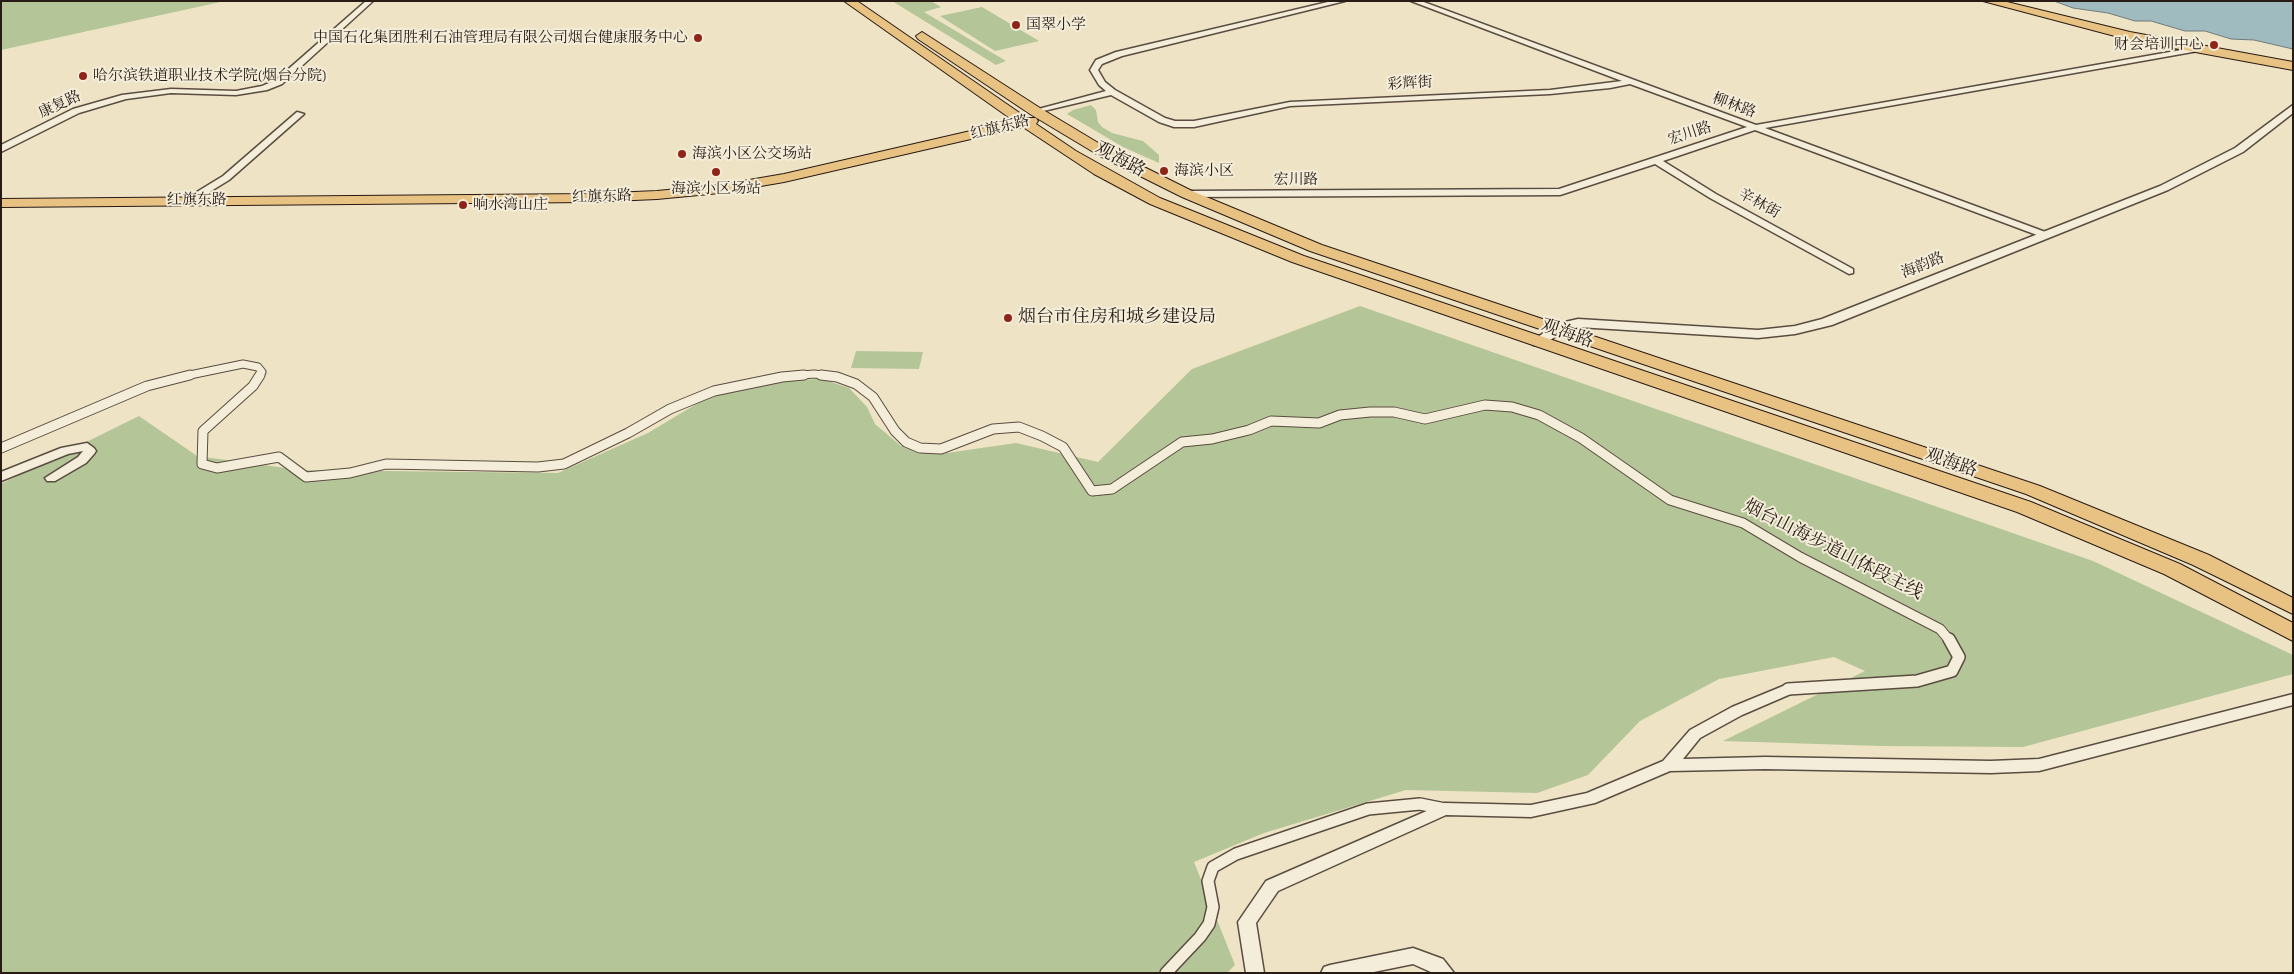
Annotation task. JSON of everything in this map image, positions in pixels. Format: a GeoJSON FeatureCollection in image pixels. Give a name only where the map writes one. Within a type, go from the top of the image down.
{"type":"FeatureCollection","features":[{"type":"Feature","properties":{"kind":"main road","name":"观海路"},"geometry":{"type":"LineString","coordinates":[[849,1],[1029,117],[1187,194],[1316,248],[2033,490],[2201,560],[2293,606]]}},
{"type":"Feature","properties":{"kind":"main road","name":"观海路"},"geometry":{"type":"LineString","coordinates":[[871,1],[1029,117],[1098,171],[1190,216],[1298,259],[2033,510],[2172,569],[2293,633]]}},
{"type":"Feature","properties":{"kind":"main road"},"geometry":{"type":"LineString","coordinates":[[1988,1],[2121,34],[2293,66]]}},
{"type":"Feature","properties":{"kind":"main road","name":"红旗东路"},"geometry":{"type":"LineString","coordinates":[[1,194],[552,190],[658,187],[718,181],[781,171],[1029,117]]}},
{"type":"Feature","properties":{"kind":"main road","name":"红旗东路"},"geometry":{"type":"LineString","coordinates":[[1,203],[588,198],[657,195],[720,189],[784,178],[1029,117]]}},
{"type":"Feature","properties":{"kind":"street","name":"康复路"},"geometry":{"type":"LineString","coordinates":[[1,149],[76,111],[125,97],[164,91],[218,94],[264,88],[279,82],[370,1]]}},
{"type":"Feature","properties":{"kind":"street","name":"彩辉街"},"geometry":{"type":"LineString","coordinates":[[1342,1],[1119,54],[1099,62],[1094,70],[1102,84],[1112,92],[1162,120],[1174,124],[1194,124],[1290,104],[1550,92],[1610,86],[1628,82]]}},
{"type":"Feature","properties":{"kind":"street","name":"柳林路"},"geometry":{"type":"LineString","coordinates":[[1414,1],[2045,236]]}},
{"type":"Feature","properties":{"kind":"street","name":"宏川路"},"geometry":{"type":"LineString","coordinates":[[1187,194],[1560,192],[1753,128],[2198,48]]}},
{"type":"Feature","properties":{"kind":"street"},"geometry":{"type":"LineString","coordinates":[[1029,117],[1112,92]]}},
{"type":"Feature","properties":{"kind":"street","name":"海韵路"},"geometry":{"type":"LineString","coordinates":[[1538,342],[1555,330],[1567,325],[1587,323],[1749,334],[1811,327],[2164,188],[2239,150],[2293,108]]}},
{"type":"Feature","properties":{"kind":"street"},"geometry":{"type":"LineString","coordinates":[[190,200],[206,192],[226,178],[300,114]]}},
{"type":"Feature","properties":{"kind":"street","name":"辛林街"},"geometry":{"type":"LineString","coordinates":[[1655,160],[1713,196],[1849,271]]}},
{"type":"Feature","properties":{"kind":"street","name":"烟台山海步道山体段主线"},"geometry":{"type":"LineString","coordinates":[[1,448],[147,386],[198,372],[243,364],[258,367],[262,372],[253,386],[203,431],[202,464],[217,468],[279,457],[306,477],[350,473],[386,464],[538,467],[564,464],[628,433],[670,409],[714,391],[782,377],[814,374],[837,377],[856,384],[873,397],[896,431],[906,442],[920,448],[941,449],[993,429],[1019,427],[1042,436],[1063,447],[1092,491],[1112,489],[1182,442],[1212,439],[1249,430],[1271,421],[1318,423],[1340,415],[1370,412],[1394,412],[1425,418],[1485,405],[1512,407],[1538,415],[1581,438],[1670,500],[1743,523],[1800,557],[1940,629],[1952,644],[1959,657],[1952,671],[1917,682],[1788,689],[1737,711],[1695,734],[1669,765],[1589,799],[1532,811],[1445,809],[1420,804],[1368,809],[1236,854],[1214,867],[1208,880],[1214,907],[1209,924],[1200,937],[1166,973]]}},
{"type":"Feature","properties":{"kind":"street"},"geometry":{"type":"LineString","coordinates":[[1,477],[65,451],[87,447],[90,451],[82,460],[51,478]]}},
{"type":"Feature","properties":{"kind":"street"},"geometry":{"type":"LineString","coordinates":[[1669,765],[1765,763],[1991,767],[2039,765],[2293,699]]}},
{"type":"Feature","properties":{"kind":"street"},"geometry":{"type":"LineString","coordinates":[[1255,973],[1247,922],[1272,886],[1445,809]]}},
{"type":"Feature","properties":{"kind":"street"},"geometry":{"type":"LineString","coordinates":[[1330,973],[1413,956],[1437,965],[1444,973]]}},
{"type":"Feature","properties":{"kind":"green space"},"geometry":{"type":"Polygon","coordinates":[[[1,1],[225,1],[1,50],[1,1]]]}},
{"type":"Feature","properties":{"kind":"green space"},"geometry":{"type":"Polygon","coordinates":[[[892,1],[931,1],[941,7],[924,12],[1006,61],[996,65],[892,1]]]}},
{"type":"Feature","properties":{"kind":"green space"},"geometry":{"type":"Polygon","coordinates":[[[982,7],[1039,41],[995,51],[940,16],[982,7]]]}},
{"type":"Feature","properties":{"kind":"green space"},"geometry":{"type":"Polygon","coordinates":[[[1091,105],[1096,110],[1098,122],[1102,127],[1112,133],[1143,141],[1159,155],[1159,163],[1123,147],[1067,114],[1073,110],[1091,105]]]}},
{"type":"Feature","properties":{"kind":"green space"},"geometry":{"type":"Polygon","coordinates":[[[1360,306],[2093,561],[2293,655],[2293,674],[2023,747],[1881,746],[1723,741],[1865,671],[1834,657],[1719,679],[1640,721],[1588,775],[1537,793],[1406,790],[1264,833],[1194,862],[1235,965],[1227,973],[1,973],[1,484],[139,416],[197,456],[300,470],[558,473],[648,433],[713,394],[787,380],[822,379],[849,388],[867,407],[875,424],[901,446],[940,454],[1016,443],[1098,462],[1192,369],[1360,306]]]}},
{"type":"Feature","properties":{"kind":"green space"},"geometry":{"type":"Polygon","coordinates":[[[856,351],[923,352],[919,369],[851,368],[856,351]]]}},
{"type":"Feature","properties":{"kind":"water"},"geometry":{"type":"Polygon","coordinates":[[[2054,1],[2293,1],[2293,49],[2254,40],[2231,39],[2205,31],[2185,31],[2151,21],[2135,21],[2108,13],[2073,8],[2054,1]]]}},
{"type":"Feature","properties":{"kind":"place","name":"国翠小学"},"geometry":{"type":"Point","coordinates":[1016,25]}},
{"type":"Feature","properties":{"kind":"place","name":"中国石化集团胜利石油管理局有限公司烟台健康服务中心"},"geometry":{"type":"Point","coordinates":[698,38]}},
{"type":"Feature","properties":{"kind":"place","name":"财会培训中心"},"geometry":{"type":"Point","coordinates":[2214,45]}},
{"type":"Feature","properties":{"kind":"place","name":"哈尔滨铁道职业技术学院(烟台分院)"},"geometry":{"type":"Point","coordinates":[83,76]}},
{"type":"Feature","properties":{"kind":"place","name":"海滨小区公交场站"},"geometry":{"type":"Point","coordinates":[682,154]}},
{"type":"Feature","properties":{"kind":"place","name":"海滨小区"},"geometry":{"type":"Point","coordinates":[1164,171]}},
{"type":"Feature","properties":{"kind":"place","name":"海滨小区场站"},"geometry":{"type":"Point","coordinates":[716,172]}},
{"type":"Feature","properties":{"kind":"place","name":"响水湾山庄"},"geometry":{"type":"Point","coordinates":[463,205]}},
{"type":"Feature","properties":{"kind":"place","name":"烟台市住房和城乡建设局"},"geometry":{"type":"Point","coordinates":[1008,318]}}]}
